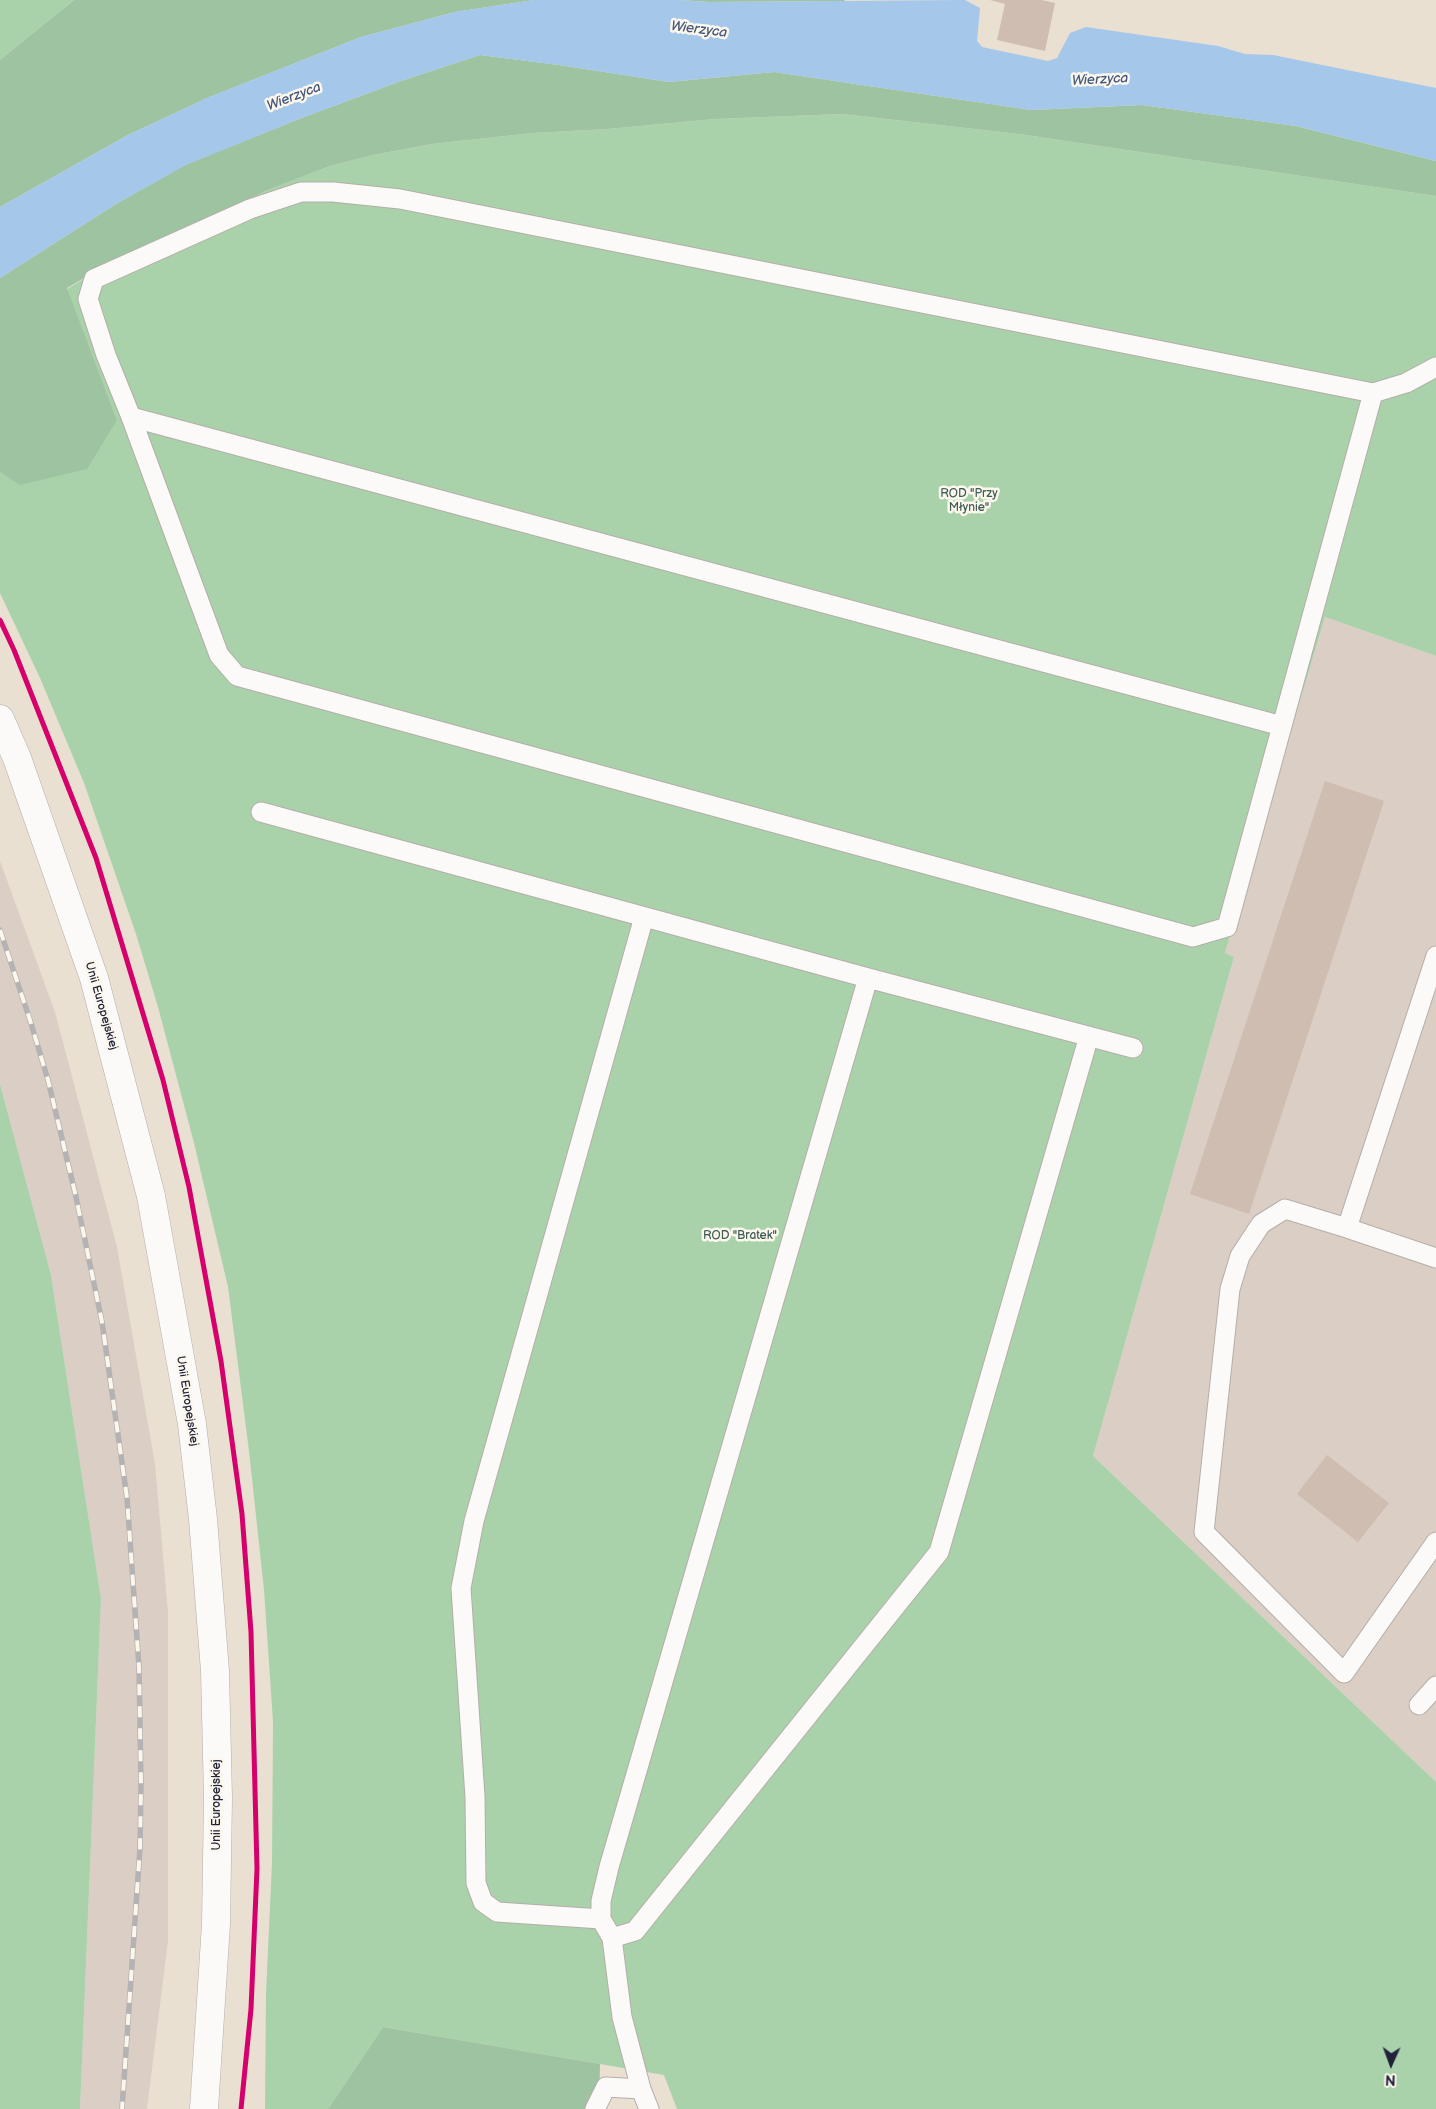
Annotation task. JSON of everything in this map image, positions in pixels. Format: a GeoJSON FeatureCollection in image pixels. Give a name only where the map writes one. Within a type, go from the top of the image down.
{"type":"FeatureCollection","features":[{"type":"Feature","properties":{"kind":"main road","name":"Unii Europejskiej"},"geometry":{"type":"LineString","coordinates":[[0,719],[17,758],[94,978],[150,1196],[192,1424],[203,1519],[214,1662],[218,1798],[216,1924],[204,2109]]}},
{"type":"Feature","properties":{"kind":"lane"},"geometry":{"type":"LineString","coordinates":[[1373,393],[1227,927],[1192,937],[237,676],[219,655],[132,417],[106,355],[88,299],[94,279],[250,209],[301,192],[333,192],[400,199],[1373,393],[1406,383],[1436,367]]}},
{"type":"Feature","properties":{"kind":"lane"},"geometry":{"type":"LineString","coordinates":[[132,417],[1282,726]]}},
{"type":"Feature","properties":{"kind":"lane"},"geometry":{"type":"LineString","coordinates":[[260,812],[868,978],[1134,1048]]}},
{"type":"Feature","properties":{"kind":"lane"},"geometry":{"type":"LineString","coordinates":[[602,1919],[497,1912],[482,1902],[476,1883],[474,1797],[461,1588],[476,1511],[644,916]]}},
{"type":"Feature","properties":{"kind":"lane"},"geometry":{"type":"LineString","coordinates":[[1347,1228],[1436,956]]}},
{"type":"Feature","properties":{"kind":"lane"},"geometry":{"type":"LineString","coordinates":[[649,2109],[641,2089],[622,2017],[612,1938],[602,1919],[602,1901],[609,1866],[868,978]]}},
{"type":"Feature","properties":{"kind":"lane"},"geometry":{"type":"LineString","coordinates":[[612,1938],[635,1931],[939,1552],[1089,1036]]}},
{"type":"Feature","properties":{"kind":"lane"},"geometry":{"type":"LineString","coordinates":[[1436,1258],[1285,1208],[1261,1224],[1240,1256],[1230,1288],[1204,1532],[1344,1672],[1436,1542]]}},
{"type":"Feature","properties":{"kind":"lane"},"geometry":{"type":"LineString","coordinates":[[1418,1705],[1436,1686]]}},
{"type":"Feature","properties":{"kind":"lane"},"geometry":{"type":"LineString","coordinates":[[595,2109],[606,2087],[641,2089]]}},
{"type":"Feature","properties":{"kind":"shaded area"},"geometry":{"type":"Polygon","coordinates":[[[1325,617],[1436,656],[1436,1782],[1093,1456],[1234,957],[1225,953],[1325,617]]]}},
{"type":"Feature","properties":{"kind":"shaded area"},"geometry":{"type":"Polygon","coordinates":[[[0,861],[55,1012],[117,1247],[155,1464],[168,1612],[168,1941],[147,2109],[80,2109],[101,1599],[51,1275],[0,1084],[0,861]]]}},
{"type":"Feature","properties":{"kind":"green space"},"geometry":{"type":"Polygon","coordinates":[[[0,0],[74,0],[0,60],[0,0]]]}},
{"type":"Feature","properties":{"kind":"green space"},"geometry":{"type":"Polygon","coordinates":[[[74,0],[534,0],[455,12],[361,37],[207,98],[128,135],[0,207],[0,60],[74,0]]]}},
{"type":"Feature","properties":{"kind":"green space"},"geometry":{"type":"Polygon","coordinates":[[[680,0],[844,0],[845,1],[709,2],[680,0]]]}},
{"type":"Feature","properties":{"kind":"green space"},"geometry":{"type":"Polygon","coordinates":[[[480,55],[669,82],[774,72],[1031,110],[1142,105],[1296,126],[1436,161],[1436,196],[1019,134],[842,114],[715,119],[608,129],[533,133],[432,144],[373,155],[330,166],[268,190],[103,267],[67,288],[117,420],[87,469],[20,485],[0,472],[0,278],[116,204],[185,165],[299,119],[401,81],[480,55]]]}},
{"type":"Feature","properties":{"kind":"green space"},"geometry":{"type":"Polygon","coordinates":[[[842,114],[1019,134],[1436,196],[1436,656],[1325,617],[1225,953],[1234,957],[1093,1456],[1436,1782],[1436,2109],[677,2109],[664,2075],[383,2027],[328,2109],[265,2109],[266,1993],[272,1863],[273,1722],[264,1590],[249,1451],[228,1287],[194,1143],[158,1007],[136,934],[84,783],[40,678],[0,593],[0,472],[20,484],[117,420],[67,289],[103,267],[268,190],[330,166],[373,155],[432,144],[533,133],[608,129],[715,119],[842,114]]]}},
{"type":"Feature","properties":{"kind":"green space"},"geometry":{"type":"Polygon","coordinates":[[[0,1084],[51,1275],[101,1599],[80,2109],[0,2109],[0,1084]]]}},
{"type":"Feature","properties":{"kind":"green space"},"geometry":{"type":"Polygon","coordinates":[[[383,2027],[600,2064],[599,2109],[328,2109],[383,2027]]]}},
{"type":"Feature","properties":{"kind":"water","name":"Wierzyca"},"geometry":{"type":"Polygon","coordinates":[[[534,0],[680,0],[709,2],[965,0],[980,8],[977,41],[982,47],[1048,61],[1057,58],[1070,33],[1086,27],[1218,46],[1245,54],[1273,55],[1436,88],[1436,161],[1296,126],[1142,105],[1031,110],[774,72],[669,82],[480,55],[401,81],[299,119],[186,165],[116,204],[0,278],[0,207],[128,135],[207,98],[361,37],[455,12],[534,0]]]}},
{"type":"Feature","properties":{"kind":"building"},"geometry":{"type":"Polygon","coordinates":[[[990,0],[1042,0],[1055,3],[1045,51],[997,40],[1005,4],[990,0]]]}},
{"type":"Feature","properties":{"kind":"building"},"geometry":{"type":"Polygon","coordinates":[[[1325,781],[1384,801],[1249,1214],[1190,1194],[1325,781]]]}},
{"type":"Feature","properties":{"kind":"building"},"geometry":{"type":"Polygon","coordinates":[[[1327,1455],[1389,1503],[1358,1542],[1297,1494],[1327,1455]]]}},
{"type":"Feature","properties":{"kind":"railway"},"geometry":{"type":"LineString","coordinates":[[0,930],[48,1080],[76,1197],[102,1322],[127,1498],[139,1667],[141,1783],[140,1848],[122,2109]]}},
{"type":"Feature","properties":{"kind":"cycle path"},"geometry":{"type":"LineString","coordinates":[[0,620],[14,650],[96,858],[163,1080],[189,1187],[221,1361],[242,1514],[251,1632],[257,1869],[251,2009],[241,2109]]}},
{"type":"Feature","properties":{"kind":"park label","name":"ROD \"Przy Młynie\""},"geometry":{"type":"Point","coordinates":[969,501]}},
{"type":"Feature","properties":{"kind":"park label","name":"ROD \"Bratek\""},"geometry":{"type":"Point","coordinates":[740,1236]}}]}
